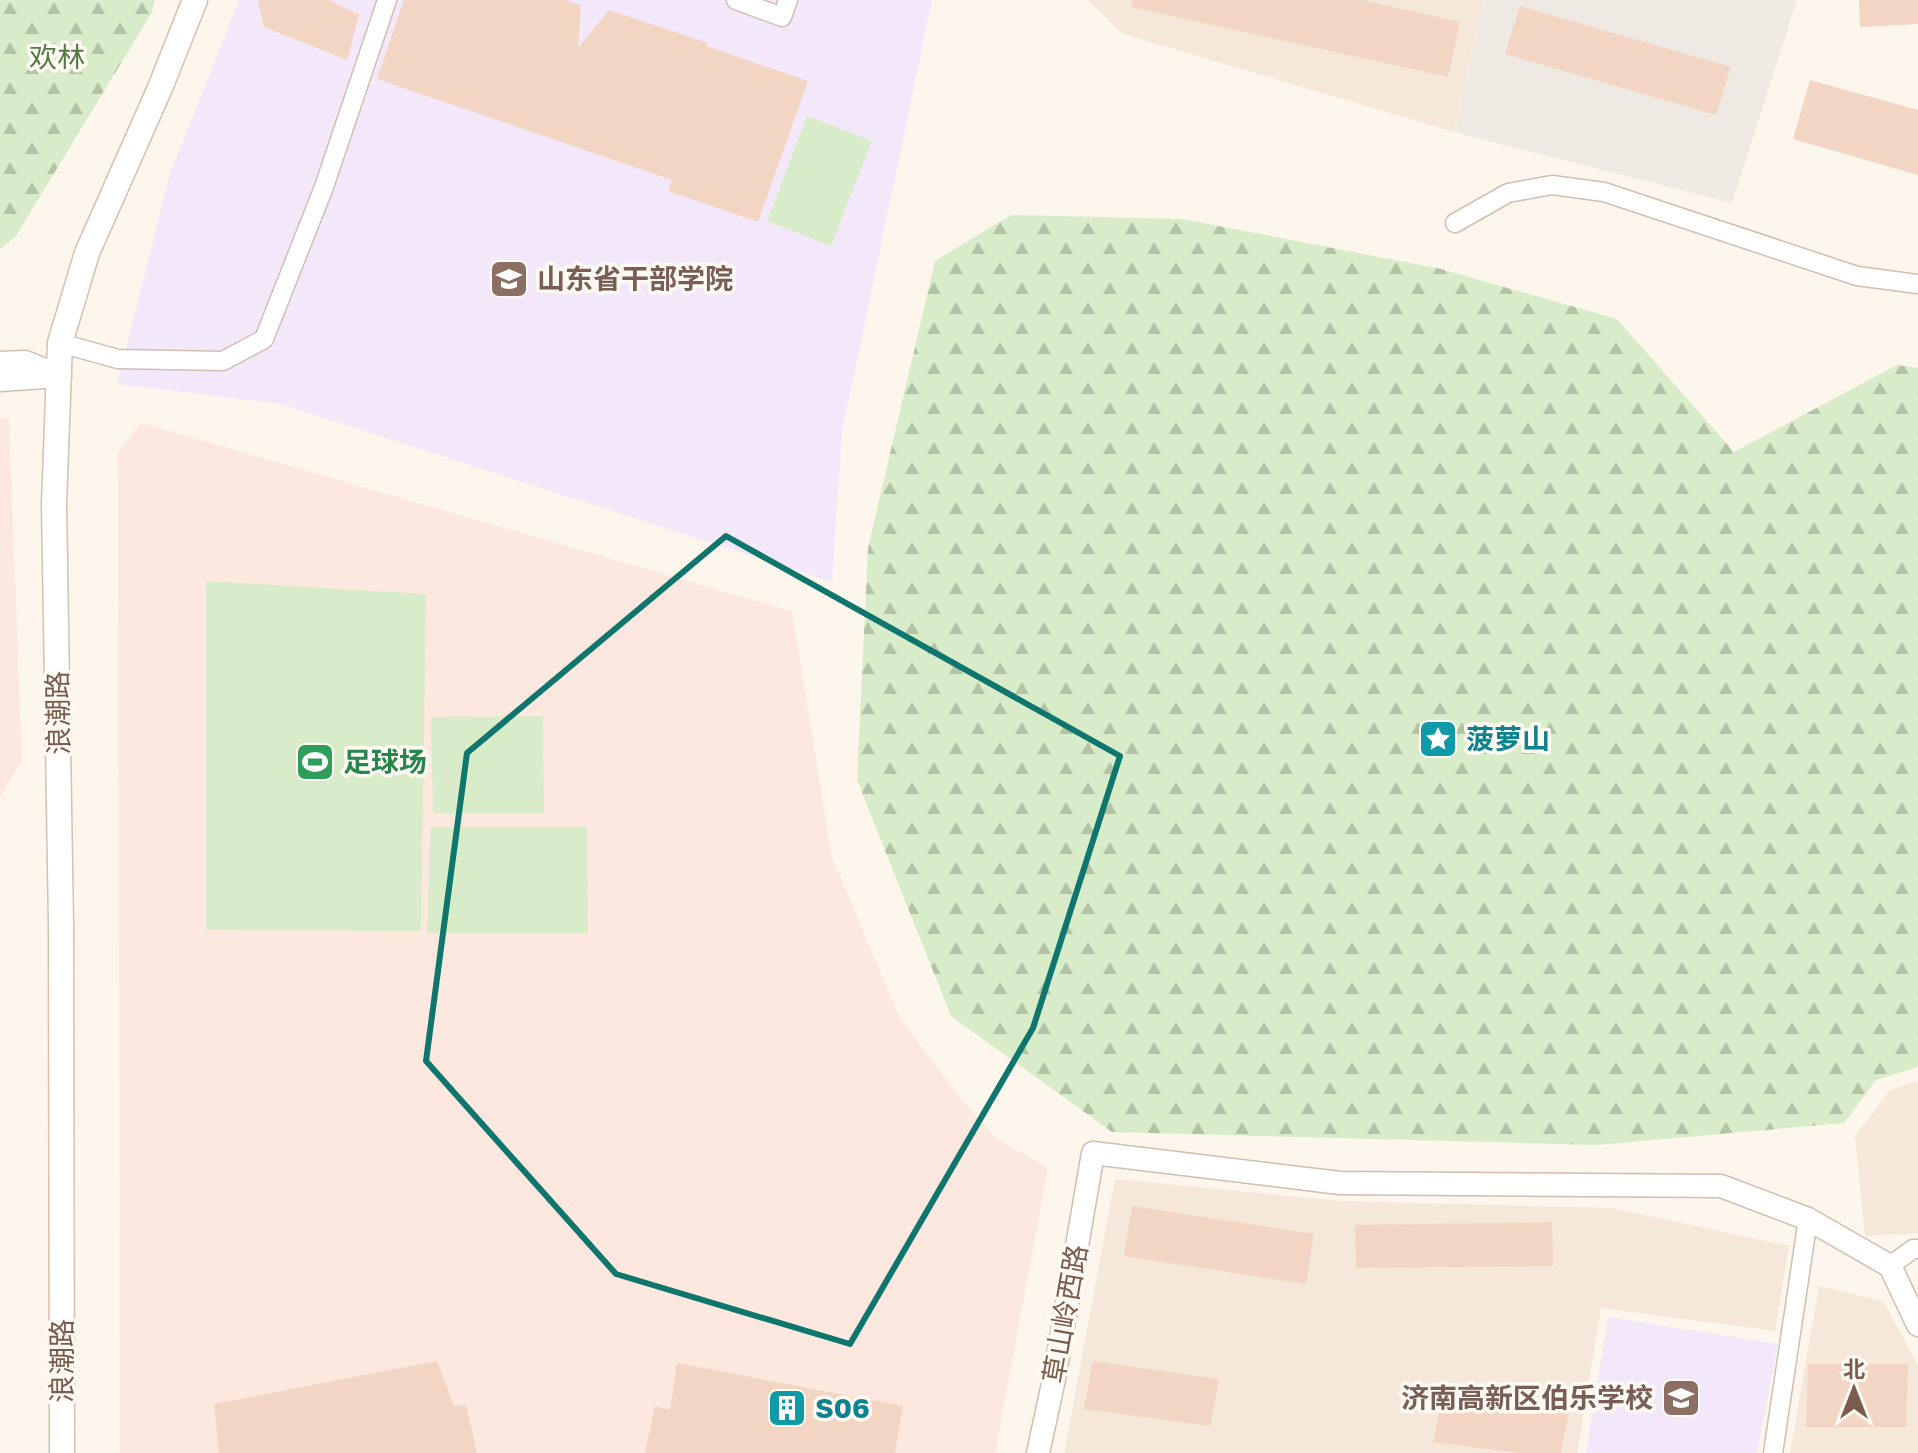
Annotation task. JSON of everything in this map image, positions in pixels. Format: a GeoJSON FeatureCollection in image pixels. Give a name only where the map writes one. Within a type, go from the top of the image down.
{"type":"FeatureCollection","features":[{"type":"Feature","properties":{"kind":"main road","name":"浪潮路"},"geometry":{"type":"LineString","coordinates":[[62,1453],[62,940],[54,504],[60,343],[87,253],[195,0]]}},
{"type":"Feature","properties":{"kind":"street"},"geometry":{"type":"LineString","coordinates":[[60,343],[118,359],[223,361],[264,339],[327,178],[387,0]]}},
{"type":"Feature","properties":{"kind":"street"},"geometry":{"type":"LineString","coordinates":[[736,0],[782,17],[788,0]]}},
{"type":"Feature","properties":{"kind":"street"},"geometry":{"type":"LineString","coordinates":[[1455,223],[1508,193],[1552,185],[1604,192],[1857,276],[1918,284]]}},
{"type":"Feature","properties":{"kind":"street"},"geometry":{"type":"LineString","coordinates":[[0,363],[25,362],[60,376]]}},
{"type":"Feature","properties":{"kind":"street"},"geometry":{"type":"LineString","coordinates":[[0,380],[60,376]]}},
{"type":"Feature","properties":{"kind":"street","name":"草山岭西路"},"geometry":{"type":"LineString","coordinates":[[1038,1453],[1093,1153],[1340,1183],[1721,1186],[1808,1219]]}},
{"type":"Feature","properties":{"kind":"street"},"geometry":{"type":"LineString","coordinates":[[1773,1453],[1808,1219],[1890,1266],[1918,1325]]}},
{"type":"Feature","properties":{"kind":"street"},"geometry":{"type":"LineString","coordinates":[[1890,1266],[1913,1249],[1918,1249]]}},
{"type":"Feature","properties":{"kind":"highlighted area"},"geometry":{"type":"Polygon","coordinates":[[[726,536],[1120,756],[1033,1028],[850,1344],[616,1274],[426,1061],[467,753],[726,536]]]}},
{"type":"Feature","properties":{"kind":"shaded area","name":"山东省干部学院"},"geometry":{"type":"Polygon","coordinates":[[[239,0],[932,0],[842,432],[832,582],[281,404],[117,384],[170,174],[239,0]]]}},
{"type":"Feature","properties":{"kind":"shaded area"},"geometry":{"type":"Polygon","coordinates":[[[1088,0],[1484,0],[1454,132],[1123,34],[1088,0]]]}},
{"type":"Feature","properties":{"kind":"shaded area"},"geometry":{"type":"Polygon","coordinates":[[[1484,0],[1797,0],[1732,203],[1454,132],[1484,0]]]}},
{"type":"Feature","properties":{"kind":"shaded area"},"geometry":{"type":"Polygon","coordinates":[[[9,418],[22,761],[0,797],[0,419],[9,418]]]}},
{"type":"Feature","properties":{"kind":"shaded area"},"geometry":{"type":"Polygon","coordinates":[[[141,423],[792,611],[832,858],[901,1020],[959,1097],[997,1139],[1048,1168],[995,1453],[120,1453],[118,453],[141,423]]]}},
{"type":"Feature","properties":{"kind":"shaded area"},"geometry":{"type":"Polygon","coordinates":[[[1918,1081],[1918,1233],[1865,1236],[1855,1136],[1890,1090],[1918,1081]]]}},
{"type":"Feature","properties":{"kind":"shaded area"},"geometry":{"type":"Polygon","coordinates":[[[1115,1179],[1340,1201],[1612,1208],[1789,1246],[1775,1331],[1601,1308],[1577,1453],[1064,1453],[1115,1179]]]}},
{"type":"Feature","properties":{"kind":"shaded area"},"geometry":{"type":"Polygon","coordinates":[[[1819,1286],[1883,1301],[1918,1365],[1918,1453],[1790,1453],[1819,1286]]]}},
{"type":"Feature","properties":{"kind":"shaded area","name":"济南高新区伯乐学校"},"geometry":{"type":"Polygon","coordinates":[[[1608,1317],[1778,1344],[1757,1453],[1586,1453],[1608,1317]]]}},
{"type":"Feature","properties":{"kind":"green space","name":"欢林"},"geometry":{"type":"Polygon","coordinates":[[[0,0],[155,0],[152,12],[16,236],[0,249],[0,0]]]}},
{"type":"Feature","properties":{"kind":"green space"},"geometry":{"type":"Polygon","coordinates":[[[807,116],[872,141],[831,246],[767,221],[807,116]]]}},
{"type":"Feature","properties":{"kind":"green space"},"geometry":{"type":"Polygon","coordinates":[[[1011,215],[1182,219],[1441,269],[1617,319],[1734,452],[1897,365],[1918,368],[1918,1067],[1876,1080],[1844,1123],[1596,1145],[1112,1132],[951,1016],[857,780],[868,548],[935,261],[1011,215]]]}},
{"type":"Feature","properties":{"kind":"green space","name":"足球场"},"geometry":{"type":"Polygon","coordinates":[[[206,581],[426,594],[421,931],[206,930],[206,581]]]}},
{"type":"Feature","properties":{"kind":"green space"},"geometry":{"type":"Polygon","coordinates":[[[543,716],[544,813],[433,813],[431,717],[543,716]]]}},
{"type":"Feature","properties":{"kind":"green space"},"geometry":{"type":"Polygon","coordinates":[[[430,827],[587,827],[588,933],[427,933],[430,827]]]}},
{"type":"Feature","properties":{"kind":"building"},"geometry":{"type":"Polygon","coordinates":[[[258,0],[329,0],[359,15],[347,60],[264,27],[258,0]]]}},
{"type":"Feature","properties":{"kind":"building"},"geometry":{"type":"Polygon","coordinates":[[[404,0],[565,0],[581,6],[578,48],[609,10],[808,81],[758,222],[668,191],[672,180],[377,79],[404,0]]]}},
{"type":"Feature","properties":{"kind":"building"},"geometry":{"type":"Polygon","coordinates":[[[1132,0],[1362,0],[1460,22],[1448,77],[1131,7],[1132,0]]]}},
{"type":"Feature","properties":{"kind":"building"},"geometry":{"type":"Polygon","coordinates":[[[1859,0],[1918,0],[1918,24],[1860,27],[1859,0]]]}},
{"type":"Feature","properties":{"kind":"building"},"geometry":{"type":"Polygon","coordinates":[[[1520,6],[1731,67],[1716,115],[1505,54],[1520,6]]]}},
{"type":"Feature","properties":{"kind":"building"},"geometry":{"type":"Polygon","coordinates":[[[1810,80],[1918,110],[1918,175],[1793,139],[1810,80]]]}},
{"type":"Feature","properties":{"kind":"building"},"geometry":{"type":"Polygon","coordinates":[[[1132,1206],[1314,1234],[1306,1284],[1124,1256],[1132,1206]]]}},
{"type":"Feature","properties":{"kind":"building"},"geometry":{"type":"Polygon","coordinates":[[[1552,1222],[1553,1266],[1356,1268],[1355,1225],[1552,1222]]]}},
{"type":"Feature","properties":{"kind":"building"},"geometry":{"type":"Polygon","coordinates":[[[437,1361],[454,1406],[466,1405],[477,1453],[219,1453],[214,1404],[437,1361]]]}},
{"type":"Feature","properties":{"kind":"building"},"geometry":{"type":"Polygon","coordinates":[[[1093,1361],[1219,1379],[1210,1426],[1084,1409],[1093,1361]]]}},
{"type":"Feature","properties":{"kind":"building","name":"S06"},"geometry":{"type":"Polygon","coordinates":[[[677,1363],[903,1406],[895,1453],[645,1453],[655,1406],[670,1410],[677,1363]]]}},
{"type":"Feature","properties":{"kind":"building"},"geometry":{"type":"Polygon","coordinates":[[[1808,1364],[1908,1364],[1906,1427],[1806,1427],[1808,1364]]]}},
{"type":"Feature","properties":{"kind":"building"},"geometry":{"type":"Polygon","coordinates":[[[1443,1394],[1569,1411],[1561,1453],[1519,1453],[1433,1442],[1443,1394]]]}},
{"type":"Feature","properties":{"kind":"place","name":"山东省干部学院"},"geometry":{"type":"Point","coordinates":[509,279]}},
{"type":"Feature","properties":{"kind":"place","name":"菠萝山"},"geometry":{"type":"Point","coordinates":[1438,739]}},
{"type":"Feature","properties":{"kind":"place","name":"足球场"},"geometry":{"type":"Point","coordinates":[315,762]}},
{"type":"Feature","properties":{"kind":"place","name":"济南高新区伯乐学校"},"geometry":{"type":"Point","coordinates":[1681,1398]}},
{"type":"Feature","properties":{"kind":"place","name":"S06"},"geometry":{"type":"Point","coordinates":[787,1408]}}]}
